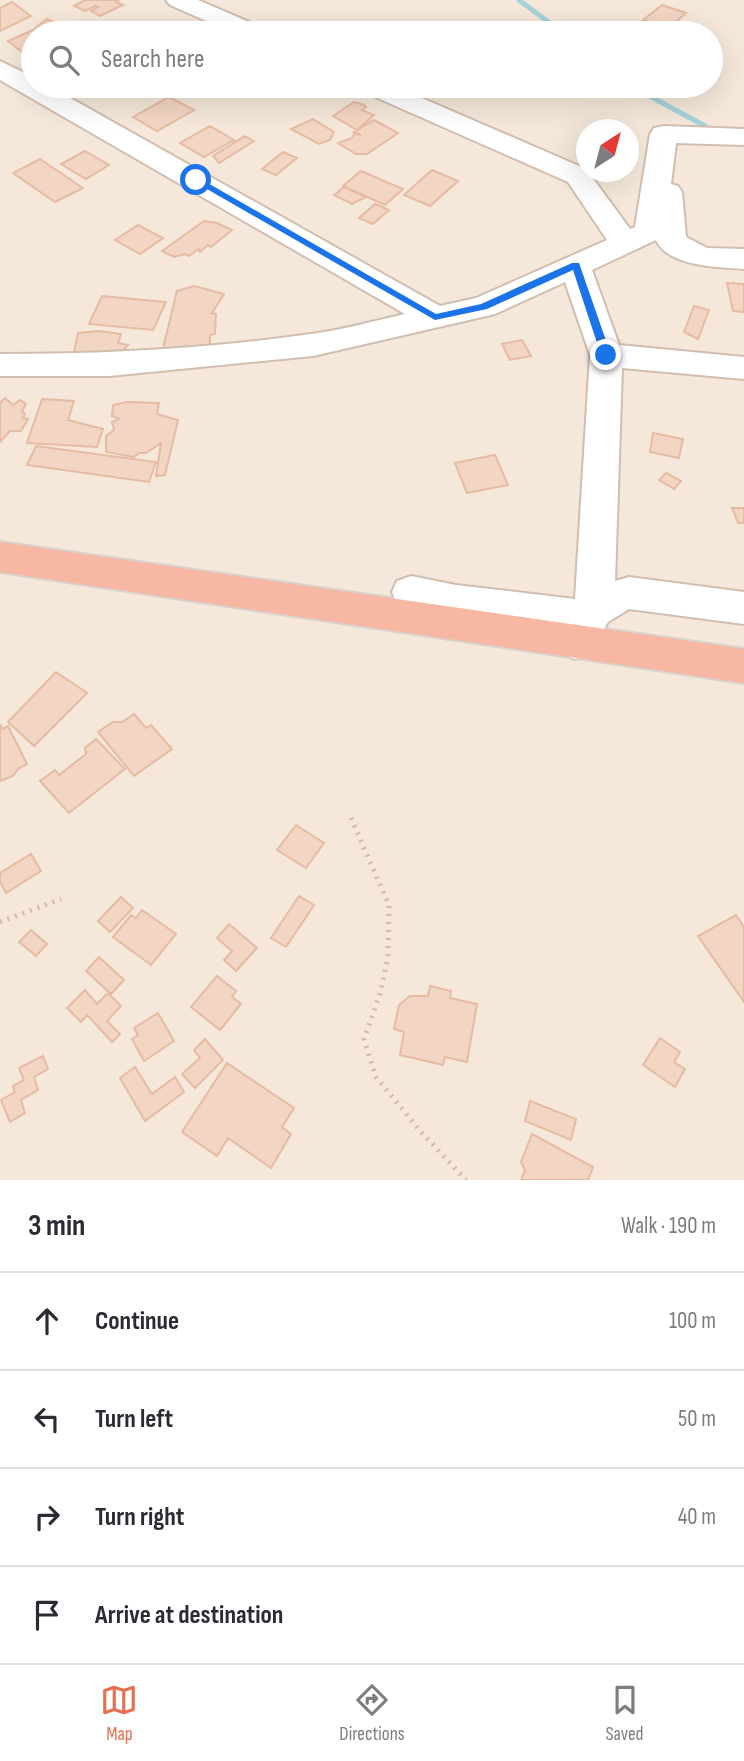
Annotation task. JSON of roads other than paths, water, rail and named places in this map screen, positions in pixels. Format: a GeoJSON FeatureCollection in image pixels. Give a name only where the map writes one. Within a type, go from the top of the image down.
{"type":"FeatureCollection","features":[{"type":"Feature","properties":{"kind":"highway"},"geometry":{"type":"LineString","coordinates":[[0,557],[585,626],[744,666]]}},
{"type":"Feature","properties":{"kind":"street"},"geometry":{"type":"LineString","coordinates":[[178,0],[226,21]]}},
{"type":"Feature","properties":{"kind":"street"},"geometry":{"type":"LineString","coordinates":[[0,69],[21,81]]}},
{"type":"Feature","properties":{"kind":"street"},"geometry":{"type":"LineString","coordinates":[[51,98],[435,317]]}},
{"type":"Feature","properties":{"kind":"street"},"geometry":{"type":"LineString","coordinates":[[400,98],[578,176],[624,243]]}},
{"type":"Feature","properties":{"kind":"street"},"geometry":{"type":"LineString","coordinates":[[0,365],[109,365],[313,345],[484,307],[649,232],[664,134]]}},
{"type":"Feature","properties":{"kind":"street"},"geometry":{"type":"LineString","coordinates":[[664,134],[744,137]]}},
{"type":"Feature","properties":{"kind":"street"},"geometry":{"type":"LineString","coordinates":[[664,134],[671,242],[702,257],[744,259]]}},
{"type":"Feature","properties":{"kind":"street"},"geometry":{"type":"LineString","coordinates":[[575,265],[606,355],[585,626]]}},
{"type":"Feature","properties":{"kind":"street"},"geometry":{"type":"LineString","coordinates":[[606,355],[744,368]]}},
{"type":"Feature","properties":{"kind":"street"},"geometry":{"type":"LineString","coordinates":[[411,592],[456,601],[574,615],[585,626]]}},
{"type":"Feature","properties":{"kind":"street"},"geometry":{"type":"LineString","coordinates":[[585,626],[615,597],[629,593],[744,608]]}},
{"type":"Feature","properties":{"kind":"waterway"},"geometry":{"type":"LineString","coordinates":[[519,0],[547,21]]}},
{"type":"Feature","properties":{"kind":"waterway"},"geometry":{"type":"LineString","coordinates":[[653,98],[716,132]]}}]}
